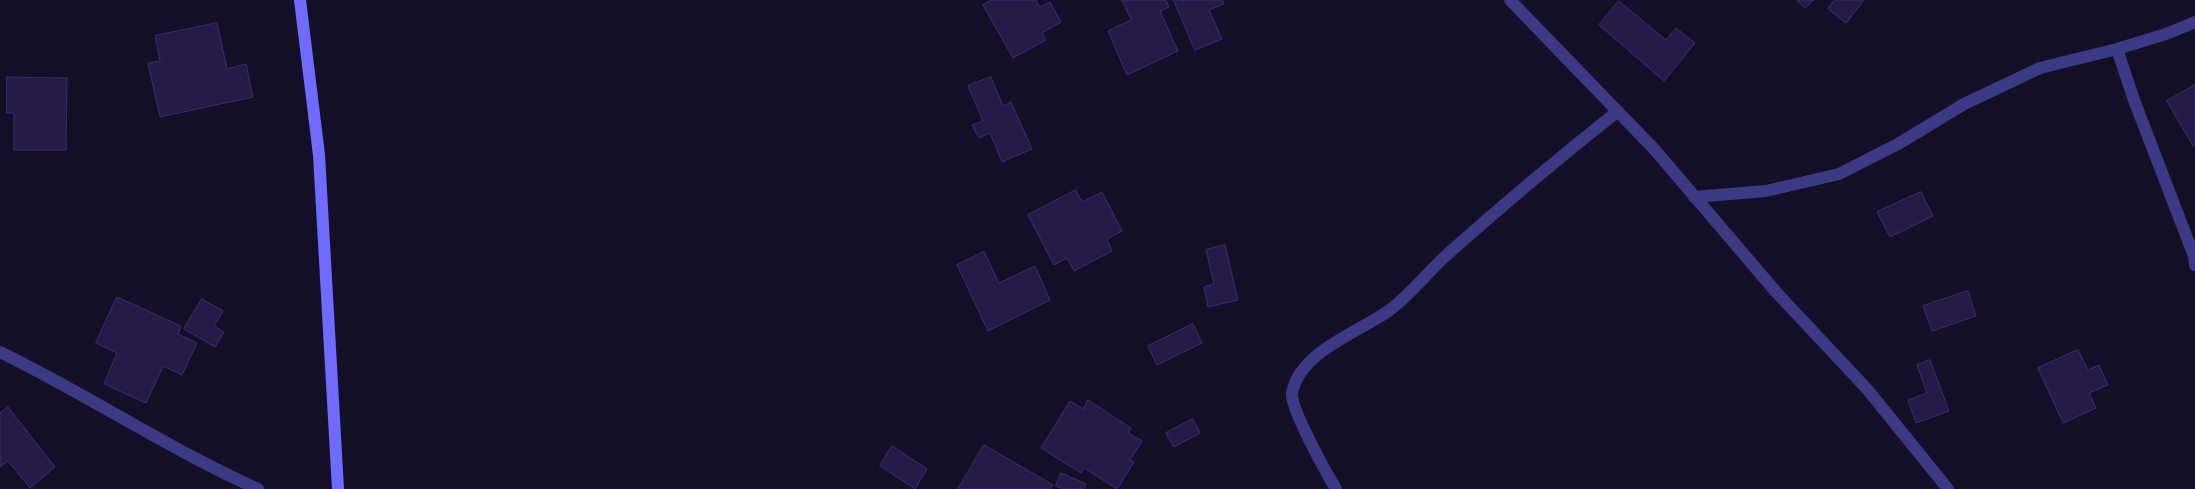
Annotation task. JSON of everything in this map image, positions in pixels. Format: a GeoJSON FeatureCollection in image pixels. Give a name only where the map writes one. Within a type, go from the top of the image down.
{"type":"FeatureCollection","features":[{"type":"Feature","properties":{"kind":"main road"},"geometry":{"type":"LineString","coordinates":[[300,0],[319,155],[338,489]]}},
{"type":"Feature","properties":{"kind":"street"},"geometry":{"type":"LineString","coordinates":[[1510,0],[1655,150],[1776,292],[1867,389],[1948,489]]}},
{"type":"Feature","properties":{"kind":"street"},"geometry":{"type":"LineString","coordinates":[[1694,197],[1766,191],[1838,174],[1898,144],[1964,104],[2040,68],[2117,49],[2166,34],[2195,22]]}},
{"type":"Feature","properties":{"kind":"street"},"geometry":{"type":"LineString","coordinates":[[2117,49],[2134,100],[2194,256],[2195,265]]}},
{"type":"Feature","properties":{"kind":"street"},"geometry":{"type":"LineString","coordinates":[[1336,489],[1307,433],[1292,395],[1299,373],[1315,356],[1388,311],[1441,260],[1536,176],[1618,111]]}},
{"type":"Feature","properties":{"kind":"street"},"geometry":{"type":"LineString","coordinates":[[0,352],[38,370],[208,466],[258,489]]}},
{"type":"Feature","properties":{"kind":"building"},"geometry":{"type":"Polygon","coordinates":[[[992,0],[1036,0],[1040,7],[1050,2],[1061,22],[1042,33],[1046,40],[1013,58],[983,5],[992,0]]]}},
{"type":"Feature","properties":{"kind":"building"},"geometry":{"type":"Polygon","coordinates":[[[1122,0],[1166,0],[1169,7],[1160,11],[1178,51],[1127,75],[1108,31],[1131,20],[1122,0]]]}},
{"type":"Feature","properties":{"kind":"building"},"geometry":{"type":"Polygon","coordinates":[[[1174,0],[1222,0],[1224,4],[1209,10],[1222,39],[1195,50],[1174,0]]]}},
{"type":"Feature","properties":{"kind":"building"},"geometry":{"type":"Polygon","coordinates":[[[1797,0],[1814,0],[1805,8],[1797,0]]]}},
{"type":"Feature","properties":{"kind":"building"},"geometry":{"type":"Polygon","coordinates":[[[1835,0],[1864,0],[1846,23],[1828,9],[1835,0]]]}},
{"type":"Feature","properties":{"kind":"building"},"geometry":{"type":"Polygon","coordinates":[[[1619,1],[1666,40],[1676,28],[1695,43],[1664,81],[1599,25],[1619,1]]]}},
{"type":"Feature","properties":{"kind":"building"},"geometry":{"type":"Polygon","coordinates":[[[217,23],[227,69],[246,64],[253,97],[160,117],[148,63],[160,61],[155,36],[217,23]]]}},
{"type":"Feature","properties":{"kind":"building"},"geometry":{"type":"Polygon","coordinates":[[[7,77],[67,78],[66,150],[14,150],[14,113],[7,113],[7,77]]]}},
{"type":"Feature","properties":{"kind":"building"},"geometry":{"type":"Polygon","coordinates":[[[991,77],[1003,106],[1011,102],[1032,149],[1002,162],[990,133],[979,138],[972,125],[983,121],[968,86],[991,77]]]}},
{"type":"Feature","properties":{"kind":"building"},"geometry":{"type":"Polygon","coordinates":[[[2195,85],[2195,145],[2193,146],[2167,101],[2195,85]]]}},
{"type":"Feature","properties":{"kind":"building"},"geometry":{"type":"Polygon","coordinates":[[[1076,190],[1082,202],[1102,192],[1122,231],[1107,239],[1112,251],[1074,271],[1067,258],[1054,265],[1028,215],[1076,190]]]}},
{"type":"Feature","properties":{"kind":"building"},"geometry":{"type":"Polygon","coordinates":[[[1921,192],[1933,216],[1890,237],[1877,212],[1921,192]]]}},
{"type":"Feature","properties":{"kind":"building"},"geometry":{"type":"Polygon","coordinates":[[[1225,245],[1238,300],[1208,307],[1204,287],[1214,284],[1206,250],[1225,245]]]}},
{"type":"Feature","properties":{"kind":"building"},"geometry":{"type":"Polygon","coordinates":[[[984,252],[999,283],[1035,266],[1050,300],[988,331],[957,265],[984,252]]]}},
{"type":"Feature","properties":{"kind":"building"},"geometry":{"type":"Polygon","coordinates":[[[1968,291],[1976,316],[1932,331],[1923,306],[1968,291]]]}},
{"type":"Feature","properties":{"kind":"building"},"geometry":{"type":"Polygon","coordinates":[[[117,297],[181,326],[178,334],[197,343],[182,375],[163,366],[146,403],[104,384],[117,353],[96,343],[117,297]]]}},
{"type":"Feature","properties":{"kind":"building"},"geometry":{"type":"Polygon","coordinates":[[[202,299],[223,311],[214,326],[224,332],[215,347],[184,329],[202,299]]]}},
{"type":"Feature","properties":{"kind":"building"},"geometry":{"type":"Polygon","coordinates":[[[1193,324],[1202,343],[1157,365],[1148,346],[1193,324]]]}},
{"type":"Feature","properties":{"kind":"building"},"geometry":{"type":"Polygon","coordinates":[[[2078,350],[2088,370],[2099,365],[2108,385],[2089,393],[2096,408],[2063,423],[2038,368],[2078,350]]]}},
{"type":"Feature","properties":{"kind":"building"},"geometry":{"type":"Polygon","coordinates":[[[1930,360],[1949,411],[1916,423],[1908,400],[1927,393],[1917,365],[1930,360]]]}},
{"type":"Feature","properties":{"kind":"building"},"geometry":{"type":"Polygon","coordinates":[[[1088,400],[1131,428],[1128,433],[1142,441],[1130,460],[1134,462],[1117,489],[1084,468],[1081,473],[1041,448],[1070,401],[1083,409],[1088,400]]]}},
{"type":"Feature","properties":{"kind":"building"},"geometry":{"type":"Polygon","coordinates":[[[8,407],[55,467],[30,488],[8,461],[0,467],[0,413],[8,407]]]}},
{"type":"Feature","properties":{"kind":"building"},"geometry":{"type":"Polygon","coordinates":[[[1193,419],[1200,433],[1174,447],[1166,433],[1193,419]]]}},
{"type":"Feature","properties":{"kind":"building"},"geometry":{"type":"Polygon","coordinates":[[[984,445],[1053,485],[1050,489],[958,489],[984,445]]]}},
{"type":"Feature","properties":{"kind":"building"},"geometry":{"type":"Polygon","coordinates":[[[892,446],[927,469],[915,489],[880,466],[892,446]]]}},
{"type":"Feature","properties":{"kind":"building"},"geometry":{"type":"Polygon","coordinates":[[[1061,473],[1086,484],[1084,489],[1064,489],[1056,486],[1061,473]]]}}]}
